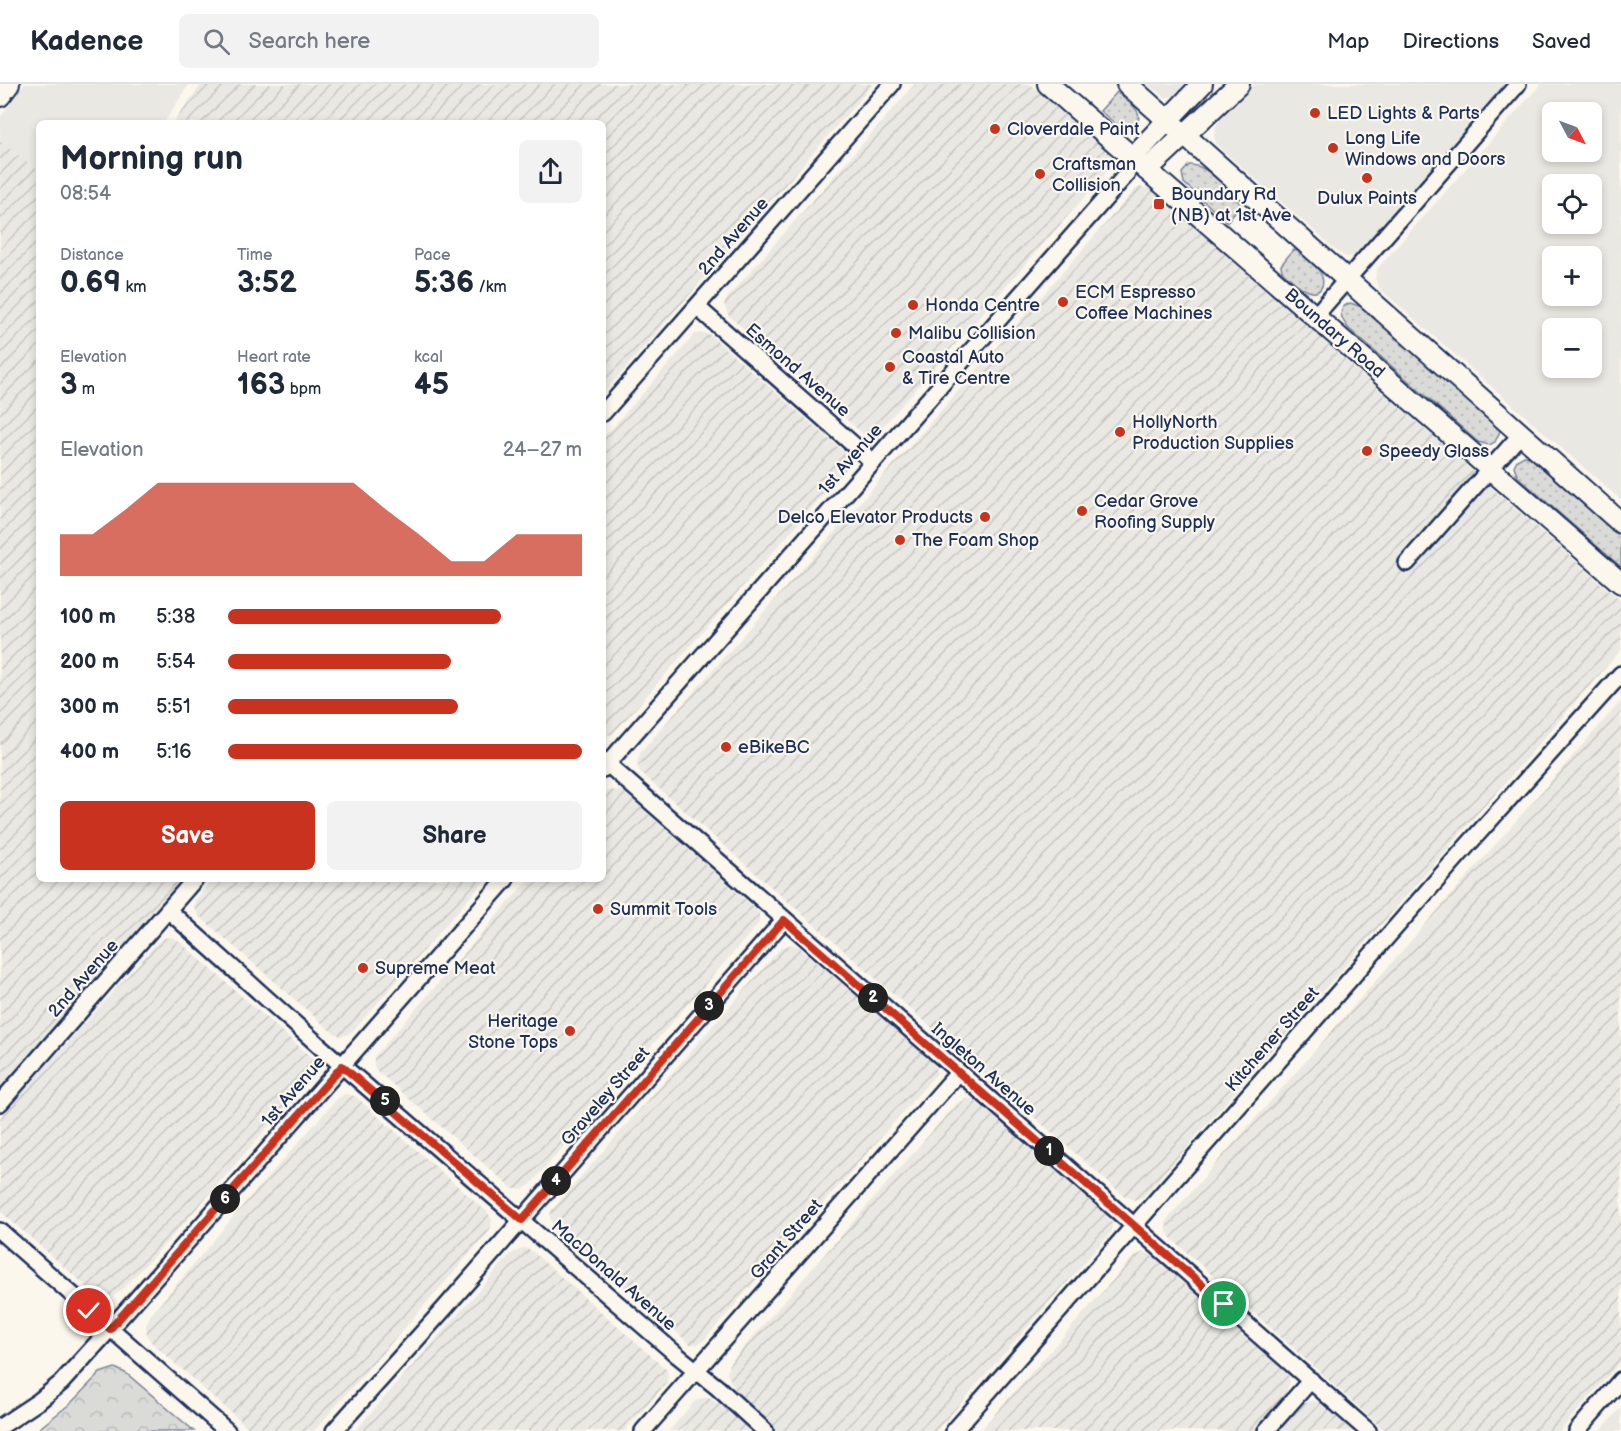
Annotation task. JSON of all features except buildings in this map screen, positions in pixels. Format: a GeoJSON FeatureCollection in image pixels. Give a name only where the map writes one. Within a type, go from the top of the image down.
{"type":"FeatureCollection","features":[{"type":"Feature","properties":{"kind":"main road"},"geometry":{"type":"LineString","coordinates":[[0,96],[9,84]]}},
{"type":"Feature","properties":{"kind":"main road","name":"Boundary Road"},"geometry":{"type":"LineString","coordinates":[[1048,84],[1135,168],[1316,316],[1621,583]]}},
{"type":"Feature","properties":{"kind":"main road"},"geometry":{"type":"LineString","coordinates":[[1127,84],[1621,524]]}},
{"type":"Feature","properties":{"kind":"main road"},"geometry":{"type":"LineString","coordinates":[[1135,168],[1168,121],[1202,84]]}},
{"type":"Feature","properties":{"kind":"main road"},"geometry":{"type":"LineString","coordinates":[[1135,168],[1184,135],[1239,84]]}},
{"type":"Feature","properties":{"kind":"street","name":"2nd Avenue"},"geometry":{"type":"LineString","coordinates":[[606,410],[892,84]]}},
{"type":"Feature","properties":{"kind":"street"},"geometry":{"type":"LineString","coordinates":[[1316,316],[1518,84]]}},
{"type":"Feature","properties":{"kind":"street","name":"1st Avenue"},"geometry":{"type":"LineString","coordinates":[[606,763],[1135,168]]}},
{"type":"Feature","properties":{"kind":"street","name":"Esmond Avenue"},"geometry":{"type":"LineString","coordinates":[[696,307],[873,462]]}},
{"type":"Feature","properties":{"kind":"street"},"geometry":{"type":"LineString","coordinates":[[1407,563],[1521,434]]}},
{"type":"Feature","properties":{"kind":"street","name":"Kitchener Street"},"geometry":{"type":"LineString","coordinates":[[954,1431],[1466,847],[1621,674]]}},
{"type":"Feature","properties":{"kind":"street","name":"Ingleton Avenue"},"geometry":{"type":"LineString","coordinates":[[606,765],[1368,1431]]}},
{"type":"Feature","properties":{"kind":"street","name":"2nd Avenue"},"geometry":{"type":"LineString","coordinates":[[0,1103],[192,882]]}},
{"type":"Feature","properties":{"kind":"street","name":"1st Avenue"},"geometry":{"type":"LineString","coordinates":[[0,1427],[61,1383],[503,882]]}},
{"type":"Feature","properties":{"kind":"street","name":"MacDonald Avenue"},"geometry":{"type":"LineString","coordinates":[[168,910],[342,1066],[765,1431]]}},
{"type":"Feature","properties":{"kind":"street","name":"Graveley Street"},"geometry":{"type":"LineString","coordinates":[[334,1431],[784,920]]}},
{"type":"Feature","properties":{"kind":"street","name":"Grant Street"},"geometry":{"type":"LineString","coordinates":[[643,1431],[958,1073]]}},
{"type":"Feature","properties":{"kind":"street"},"geometry":{"type":"LineString","coordinates":[[0,1231],[227,1431]]}},
{"type":"Feature","properties":{"kind":"street"},"geometry":{"type":"LineString","coordinates":[[1266,1431],[1311,1380]]}},
{"type":"Feature","properties":{"kind":"street"},"geometry":{"type":"LineString","coordinates":[[1576,1431],[1621,1380]]}},
{"type":"Feature","properties":{"kind":"shaded area"},"geometry":{"type":"Polygon","coordinates":[[[24,84],[189,84],[166,120],[36,120],[36,169],[0,141],[0,118],[24,84]]]}},
{"type":"Feature","properties":{"kind":"shaded area"},"geometry":{"type":"Polygon","coordinates":[[[202,84],[873,84],[606,391],[606,120],[175,120],[202,84]]]}},
{"type":"Feature","properties":{"kind":"shaded area"},"geometry":{"type":"Polygon","coordinates":[[[915,84],[1030,84],[1108,151],[1112,162],[1110,168],[879,431],[869,435],[862,433],[728,315],[724,304],[915,84]]]}},
{"type":"Feature","properties":{"kind":"shaded area"},"geometry":{"type":"Polygon","coordinates":[[[1147,84],[1188,84],[1177,95],[1166,98],[1147,84]]]}},
{"type":"Feature","properties":{"kind":"shaded area"},"geometry":{"type":"Polygon","coordinates":[[[1255,84],[1505,84],[1359,254],[1348,257],[1342,255],[1216,143],[1214,135],[1218,119],[1255,84]]]}},
{"type":"Feature","properties":{"kind":"shaded area"},"geometry":{"type":"Polygon","coordinates":[[[1541,84],[1621,84],[1621,500],[1380,289],[1375,279],[1378,268],[1541,84]]]}},
{"type":"Feature","properties":{"kind":"shaded area"},"geometry":{"type":"Polygon","coordinates":[[[0,141],[36,169],[36,882],[183,882],[0,1090],[0,141]]]}},
{"type":"Feature","properties":{"kind":"shaded area"},"geometry":{"type":"Polygon","coordinates":[[[1140,187],[1150,189],[1621,601],[1621,650],[1143,1197],[1134,1200],[1124,1196],[640,772],[637,763],[640,753],[1140,187]]]}},
{"type":"Feature","properties":{"kind":"shaded area"},"geometry":{"type":"Polygon","coordinates":[[[696,334],[710,335],[844,452],[848,463],[845,470],[613,734],[606,735],[606,435],[696,334]]]}},
{"type":"Feature","properties":{"kind":"shaded area"},"geometry":{"type":"Polygon","coordinates":[[[1621,701],[1621,1361],[1560,1431],[1385,1431],[1171,1238],[1166,1223],[1621,701]]]}},
{"type":"Feature","properties":{"kind":"shaded area"},"geometry":{"type":"Polygon","coordinates":[[[611,790],[622,791],[755,908],[759,913],[759,923],[529,1186],[523,1189],[513,1189],[377,1071],[374,1066],[374,1057],[526,882],[606,882],[606,793],[611,790]]]}},
{"type":"Feature","properties":{"kind":"shaded area"},"geometry":{"type":"Polygon","coordinates":[[[210,882],[483,882],[353,1031],[340,1036],[332,1032],[198,915],[194,908],[195,900],[210,882]]]}},
{"type":"Feature","properties":{"kind":"shaded area"},"geometry":{"type":"Polygon","coordinates":[[[171,937],[179,941],[312,1058],[315,1062],[315,1070],[311,1078],[177,1231],[120,1292],[105,1297],[93,1292],[0,1211],[0,1118],[158,942],[171,937]]]}},
{"type":"Feature","properties":{"kind":"shaded area"},"geometry":{"type":"Polygon","coordinates":[[[792,944],[799,947],[933,1062],[937,1073],[704,1340],[698,1344],[690,1344],[554,1226],[550,1218],[551,1211],[781,948],[792,944]]]}},
{"type":"Feature","properties":{"kind":"shaded area"},"geometry":{"type":"Polygon","coordinates":[[[345,1094],[355,1096],[487,1212],[492,1219],[491,1227],[314,1431],[252,1431],[153,1344],[147,1336],[146,1325],[150,1316],[250,1197],[337,1099],[345,1094]]]}},
{"type":"Feature","properties":{"kind":"shaded area"},"geometry":{"type":"Polygon","coordinates":[[[968,1098],[975,1101],[1107,1216],[1112,1223],[1112,1231],[936,1431],[777,1431],[738,1396],[727,1373],[729,1364],[956,1104],[968,1098]]]}},
{"type":"Feature","properties":{"kind":"shaded area"},"geometry":{"type":"Polygon","coordinates":[[[524,1248],[532,1251],[667,1370],[666,1384],[624,1431],[355,1431],[511,1254],[524,1248]]]}},
{"type":"Feature","properties":{"kind":"shaded area"},"geometry":{"type":"Polygon","coordinates":[[[1144,1252],[1151,1255],[1288,1375],[1290,1381],[1282,1404],[1260,1431],[980,1431],[1134,1256],[1144,1252]]]}},
{"type":"Feature","properties":{"kind":"shaded area"},"geometry":{"type":"Polygon","coordinates":[[[709,1398],[737,1415],[755,1431],[669,1431],[695,1401],[709,1398]]]}},
{"type":"Feature","properties":{"kind":"shaded area"},"geometry":{"type":"Polygon","coordinates":[[[1310,1401],[1324,1402],[1358,1431],[1278,1431],[1301,1405],[1310,1401]]]}},
{"type":"Feature","properties":{"kind":"shaded area"},"geometry":{"type":"Polygon","coordinates":[[[1621,1408],[1621,1431],[1600,1431],[1621,1408]]]}},
{"type":"Feature","properties":{"kind":"green space"},"geometry":{"type":"Polygon","coordinates":[[[1117,92],[1132,104],[1138,113],[1137,122],[1131,127],[1117,125],[1100,111],[1117,92]]]}},
{"type":"Feature","properties":{"kind":"green space"},"geometry":{"type":"Polygon","coordinates":[[[1189,165],[1208,171],[1235,195],[1235,199],[1241,204],[1227,222],[1184,183],[1182,173],[1189,165]]]}},
{"type":"Feature","properties":{"kind":"green space"},"geometry":{"type":"Polygon","coordinates":[[[1293,250],[1298,251],[1319,271],[1323,283],[1317,292],[1301,287],[1282,271],[1281,265],[1293,250]]]}},
{"type":"Feature","properties":{"kind":"green space"},"geometry":{"type":"Polygon","coordinates":[[[1350,303],[1362,307],[1496,424],[1500,431],[1495,442],[1489,445],[1478,442],[1348,328],[1341,312],[1344,306],[1350,303]]]}},
{"type":"Feature","properties":{"kind":"green space"},"geometry":{"type":"Polygon","coordinates":[[[1524,456],[1535,458],[1621,533],[1621,567],[1518,477],[1514,466],[1517,460],[1524,456]]]}},
{"type":"Feature","properties":{"kind":"green space"},"geometry":{"type":"Polygon","coordinates":[[[115,1368],[127,1374],[194,1431],[36,1431],[71,1403],[100,1373],[115,1368]]]}},
{"type":"Feature","properties":{"kind":"place","name":"LED Lights & Parts"},"geometry":{"type":"Point","coordinates":[1315,113]}},
{"type":"Feature","properties":{"kind":"place","name":"Cloverdale Paint"},"geometry":{"type":"Point","coordinates":[995,129]}},
{"type":"Feature","properties":{"kind":"place","name":"Long Life Windows and Doors"},"geometry":{"type":"Point","coordinates":[1333,148]}},
{"type":"Feature","properties":{"kind":"place","name":"Craftsman Collision"},"geometry":{"type":"Point","coordinates":[1040,174]}},
{"type":"Feature","properties":{"kind":"place","name":"Dulux Paints"},"geometry":{"type":"Point","coordinates":[1367,178]}},
{"type":"Feature","properties":{"kind":"place","name":"Boundary Rd (NB) at 1st Ave"},"geometry":{"type":"Point","coordinates":[1159,204]}},
{"type":"Feature","properties":{"kind":"place","name":"ECM Espresso Coffee Machines"},"geometry":{"type":"Point","coordinates":[1063,302]}},
{"type":"Feature","properties":{"kind":"place","name":"Honda Centre"},"geometry":{"type":"Point","coordinates":[913,305]}},
{"type":"Feature","properties":{"kind":"place","name":"Malibu Collision"},"geometry":{"type":"Point","coordinates":[896,333]}},
{"type":"Feature","properties":{"kind":"place","name":"Coastal Auto & Tire Centre"},"geometry":{"type":"Point","coordinates":[890,367]}},
{"type":"Feature","properties":{"kind":"place","name":"HollyNorth Production Supplies"},"geometry":{"type":"Point","coordinates":[1120,432]}},
{"type":"Feature","properties":{"kind":"place","name":"Speedy Glass"},"geometry":{"type":"Point","coordinates":[1367,451]}},
{"type":"Feature","properties":{"kind":"place","name":"Cedar Grove Roofing Supply"},"geometry":{"type":"Point","coordinates":[1082,511]}},
{"type":"Feature","properties":{"kind":"place","name":"Delco Elevator Products"},"geometry":{"type":"Point","coordinates":[985,517]}},
{"type":"Feature","properties":{"kind":"place","name":"The Foam Shop"},"geometry":{"type":"Point","coordinates":[900,540]}},
{"type":"Feature","properties":{"kind":"place","name":"eBikeBC"},"geometry":{"type":"Point","coordinates":[726,747]}},
{"type":"Feature","properties":{"kind":"place","name":"Summit Tools"},"geometry":{"type":"Point","coordinates":[598,909]}},
{"type":"Feature","properties":{"kind":"place","name":"Supreme Meat"},"geometry":{"type":"Point","coordinates":[363,968]}},
{"type":"Feature","properties":{"kind":"place","name":"Heritage Stone Tops"},"geometry":{"type":"Point","coordinates":[570,1031]}},
{"type":"Feature","properties":{"kind":"route"},"geometry":{"type":"LineString","coordinates":[[89,1311],[110,1329],[342,1066],[522,1220],[784,920],[1224,1304]]}}]}
